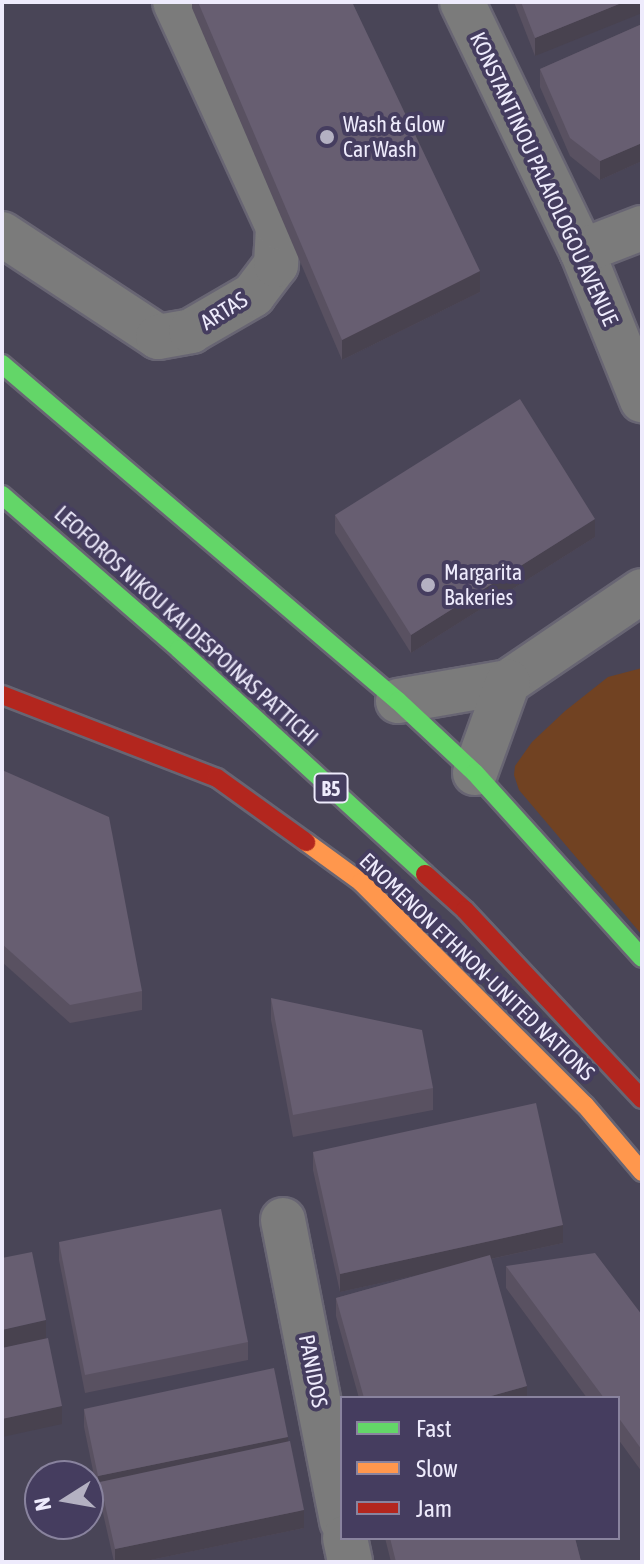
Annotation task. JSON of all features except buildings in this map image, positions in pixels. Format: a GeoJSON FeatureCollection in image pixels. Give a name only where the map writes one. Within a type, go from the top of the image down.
{"type":"FeatureCollection","features":[{"type":"Feature","properties":{"kind":"main road"},"geometry":{"type":"LineString","coordinates":[[2,364],[398,701],[475,773],[642,958]]}},
{"type":"Feature","properties":{"kind":"main road","name":"LEOFOROS NIKOU KAI DESPOINAS PATTICHI"},"geometry":{"type":"LineString","coordinates":[[2,495],[179,649],[465,910],[642,1099]]}},
{"type":"Feature","properties":{"kind":"main road","name":"ENOMENON ETHNON-UNITED NATIONS"},"geometry":{"type":"LineString","coordinates":[[2,695],[217,778],[361,882],[585,1105],[642,1172]]}},
{"type":"Feature","properties":{"kind":"street","name":"ARTAS"},"geometry":{"type":"LineString","coordinates":[[2,234],[158,337],[191,331],[253,295],[276,265],[278,227],[175,2]]}},
{"type":"Feature","properties":{"kind":"street","name":"KONSTANTINOU PALAIOLOGOU AVENUE"},"geometry":{"type":"LineString","coordinates":[[462,2],[582,251],[642,400]]}},
{"type":"Feature","properties":{"kind":"street"},"geometry":{"type":"LineString","coordinates":[[582,251],[642,228]]}},
{"type":"Feature","properties":{"kind":"street"},"geometry":{"type":"LineString","coordinates":[[398,701],[508,682],[642,591]]}},
{"type":"Feature","properties":{"kind":"street"},"geometry":{"type":"LineString","coordinates":[[475,773],[508,682]]}},
{"type":"Feature","properties":{"kind":"street","name":"PANIDOS"},"geometry":{"type":"LineString","coordinates":[[283,1220],[340,1511]]}},
{"type":"Feature","properties":{"kind":"street"},"geometry":{"type":"LineString","coordinates":[[345,1540],[350,1562]]}},
{"type":"Feature","properties":{"kind":"shaded area"},"geometry":{"type":"Polygon","coordinates":[[[642,668],[642,935],[519,790],[514,775],[515,766],[532,742],[565,711],[608,677],[642,668]]]}},
{"type":"Feature","properties":{"kind":"traffic: fast"},"geometry":{"type":"LineString","coordinates":[[2,364],[398,701],[475,773],[642,958]]}},
{"type":"Feature","properties":{"kind":"traffic: fast"},"geometry":{"type":"LineString","coordinates":[[2,495],[179,649],[425,874]]}},
{"type":"Feature","properties":{"kind":"traffic: slow"},"geometry":{"type":"LineString","coordinates":[[306,842],[361,882],[585,1105],[642,1172]]}},
{"type":"Feature","properties":{"kind":"traffic: jam"},"geometry":{"type":"LineString","coordinates":[[2,695],[217,778],[306,842]]}},
{"type":"Feature","properties":{"kind":"traffic: jam"},"geometry":{"type":"LineString","coordinates":[[425,874],[465,910],[642,1099]]}},
{"type":"Feature","properties":{"kind":"place","name":"Wash & Glow Car Wash"},"geometry":{"type":"Point","coordinates":[327,137]}},
{"type":"Feature","properties":{"kind":"place","name":"Margarita Bakeries"},"geometry":{"type":"Point","coordinates":[428,585]}}]}
